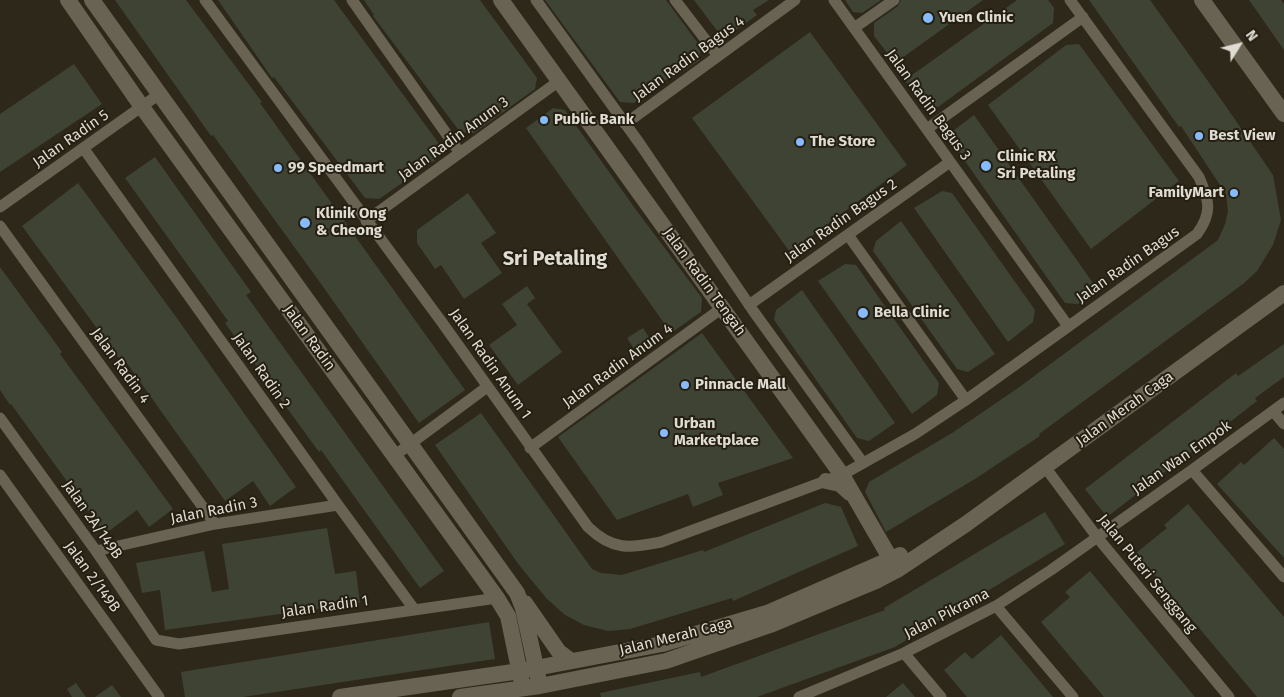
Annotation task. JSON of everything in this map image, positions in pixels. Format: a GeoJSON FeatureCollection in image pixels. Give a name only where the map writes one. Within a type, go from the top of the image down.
{"type":"FeatureCollection","features":[{"type":"Feature","properties":{"kind":"street","name":"Jalan Radin"},"geometry":{"type":"LineString","coordinates":[[68,0],[142,107],[497,598],[508,616],[523,688]]}},
{"type":"Feature","properties":{"kind":"street","name":"Jalan Radin"},"geometry":{"type":"LineString","coordinates":[[92,0],[158,95],[518,593],[540,686]]}},
{"type":"Feature","properties":{"kind":"street","name":"Jalan Radin Anum 1"},"geometry":{"type":"LineString","coordinates":[[205,0],[441,321],[530,448],[588,527],[599,538],[611,544],[623,546],[661,542],[842,475]]}},
{"type":"Feature","properties":{"kind":"street"},"geometry":{"type":"LineString","coordinates":[[352,0],[460,153]]}},
{"type":"Feature","properties":{"kind":"street","name":"Jalan Radin Tengah"},"geometry":{"type":"LineString","coordinates":[[501,0],[842,475],[894,565]]}},
{"type":"Feature","properties":{"kind":"street","name":"Jalan Radin Tengah"},"geometry":{"type":"LineString","coordinates":[[536,0],[625,124],[749,305],[863,464]]}},
{"type":"Feature","properties":{"kind":"street"},"geometry":{"type":"LineString","coordinates":[[675,0],[718,56]]}},
{"type":"Feature","properties":{"kind":"street","name":"Jalan Radin Bagus 4"},"geometry":{"type":"LineString","coordinates":[[625,124],[795,0]]}},
{"type":"Feature","properties":{"kind":"street","name":"Jalan Radin Bagus 3"},"geometry":{"type":"LineString","coordinates":[[834,0],[1068,326]]}},
{"type":"Feature","properties":{"kind":"street"},"geometry":{"type":"LineString","coordinates":[[854,28],[894,0]]}},
{"type":"Feature","properties":{"kind":"street","name":"Jalan Radin Bagus"},"geometry":{"type":"LineString","coordinates":[[842,475],[915,434],[966,400],[1197,234],[1206,222],[1209,208],[1206,193],[1199,177],[1070,0]]}},
{"type":"Feature","properties":{"kind":"street"},"geometry":{"type":"LineString","coordinates":[[1202,0],[1284,114]]}},
{"type":"Feature","properties":{"kind":"street"},"geometry":{"type":"LineString","coordinates":[[927,129],[1083,17]]}},
{"type":"Feature","properties":{"kind":"street","name":"Jalan Radin Anum 3"},"geometry":{"type":"LineString","coordinates":[[366,221],[560,81]]}},
{"type":"Feature","properties":{"kind":"street","name":"Jalan Radin 5"},"geometry":{"type":"LineString","coordinates":[[0,207],[158,95]]}},
{"type":"Feature","properties":{"kind":"street","name":"Jalan Radin 2"},"geometry":{"type":"LineString","coordinates":[[84,149],[338,506],[414,609]]}},
{"type":"Feature","properties":{"kind":"street","name":"Jalan Radin Bagus 2"},"geometry":{"type":"LineString","coordinates":[[749,305],[950,162]]}},
{"type":"Feature","properties":{"kind":"street","name":"Jalan Radin 4"},"geometry":{"type":"LineString","coordinates":[[0,226],[215,524]]}},
{"type":"Feature","properties":{"kind":"street"},"geometry":{"type":"LineString","coordinates":[[848,235],[966,400]]}},
{"type":"Feature","properties":{"kind":"street","name":"Jalan Merah Caga"},"geometry":{"type":"LineString","coordinates":[[340,697],[520,671],[662,644],[767,613],[894,565],[966,524],[1284,293]]}},
{"type":"Feature","properties":{"kind":"street","name":"Jalan Radin Anum 4"},"geometry":{"type":"LineString","coordinates":[[530,448],[722,308]]}},
{"type":"Feature","properties":{"kind":"street"},"geometry":{"type":"LineString","coordinates":[[394,456],[487,387]]}},
{"type":"Feature","properties":{"kind":"street","name":"Jalan Wan Empok"},"geometry":{"type":"LineString","coordinates":[[1097,537],[1284,403]]}},
{"type":"Feature","properties":{"kind":"street"},"geometry":{"type":"LineString","coordinates":[[1273,412],[1284,424]]}},
{"type":"Feature","properties":{"kind":"street","name":"Jalan 2A/149B"},"geometry":{"type":"LineString","coordinates":[[0,418],[96,550],[156,640]]}},
{"type":"Feature","properties":{"kind":"street","name":"Jalan Puteri Senggang"},"geometry":{"type":"LineString","coordinates":[[1045,467],[1097,537],[1229,697]]}},
{"type":"Feature","properties":{"kind":"street"},"geometry":{"type":"LineString","coordinates":[[1192,470],[1284,577]]}},
{"type":"Feature","properties":{"kind":"street","name":"Jalan 2/149B"},"geometry":{"type":"LineString","coordinates":[[0,475],[159,697]]}},
{"type":"Feature","properties":{"kind":"street"},"geometry":{"type":"LineString","coordinates":[[826,481],[840,484],[854,496]]}},
{"type":"Feature","properties":{"kind":"street","name":"Jalan Radin 3"},"geometry":{"type":"LineString","coordinates":[[96,550],[215,524],[338,506]]}},
{"type":"Feature","properties":{"kind":"street","name":"Jalan Pikrama"},"geometry":{"type":"LineString","coordinates":[[806,696],[904,653],[996,606],[1097,537]]}},
{"type":"Feature","properties":{"kind":"street","name":"Jalan Merah Caga"},"geometry":{"type":"LineString","coordinates":[[460,697],[540,686],[666,661],[770,625],[878,580],[894,565]]}},
{"type":"Feature","properties":{"kind":"street"},"geometry":{"type":"LineString","coordinates":[[518,593],[559,652],[571,661]]}},
{"type":"Feature","properties":{"kind":"street","name":"Jalan Radin 1"},"geometry":{"type":"LineString","coordinates":[[156,640],[179,644],[497,598]]}},
{"type":"Feature","properties":{"kind":"street"},"geometry":{"type":"LineString","coordinates":[[996,606],[1073,697]]}},
{"type":"Feature","properties":{"kind":"street"},"geometry":{"type":"LineString","coordinates":[[904,653],[941,697]]}},
{"type":"Feature","properties":{"kind":"building"},"geometry":{"type":"Polygon","coordinates":[[[115,0],[186,0],[262,102],[260,103],[465,390],[419,423],[319,281],[213,135],[211,136],[115,0]]]}},
{"type":"Feature","properties":{"kind":"building"},"geometry":{"type":"Polygon","coordinates":[[[218,0],[334,0],[440,145],[437,159],[379,199],[365,198],[274,77],[272,78],[218,0]]]}},
{"type":"Feature","properties":{"kind":"building"},"geometry":{"type":"Polygon","coordinates":[[[364,0],[480,0],[537,78],[535,89],[474,133],[460,132],[373,16],[364,0]]]}},
{"type":"Feature","properties":{"kind":"building"},"geometry":{"type":"Polygon","coordinates":[[[545,0],[666,0],[700,46],[700,60],[671,79],[670,77],[634,103],[620,102],[545,0]]]}},
{"type":"Feature","properties":{"kind":"building"},"geometry":{"type":"Polygon","coordinates":[[[694,0],[769,0],[753,10],[757,15],[732,33],[718,32],[694,0]]]}},
{"type":"Feature","properties":{"kind":"building"},"geometry":{"type":"Polygon","coordinates":[[[845,0],[881,0],[862,13],[853,12],[845,0]]]}},
{"type":"Feature","properties":{"kind":"building"},"geometry":{"type":"Polygon","coordinates":[[[901,0],[983,0],[895,63],[874,36],[874,23],[898,6],[901,0]]]}},
{"type":"Feature","properties":{"kind":"building"},"geometry":{"type":"Polygon","coordinates":[[[1017,0],[1048,0],[1054,8],[1053,23],[938,107],[922,105],[905,80],[1017,0]]]}},
{"type":"Feature","properties":{"kind":"building"},"geometry":{"type":"Polygon","coordinates":[[[1089,0],[1150,0],[1273,175],[1281,220],[1273,245],[1257,271],[1243,284],[1039,434],[1040,436],[975,479],[886,532],[865,492],[869,482],[952,433],[1018,388],[1218,240],[1225,224],[1228,211],[1226,194],[1181,126],[1179,127],[1089,0]]]}},
{"type":"Feature","properties":{"kind":"building"},"geometry":{"type":"Polygon","coordinates":[[[1249,0],[1281,0],[1284,4],[1284,50],[1249,0]]]}},
{"type":"Feature","properties":{"kind":"building","name":"The Store"},"geometry":{"type":"Polygon","coordinates":[[[810,32],[907,165],[790,252],[692,118],[810,32]]]}},
{"type":"Feature","properties":{"kind":"building"},"geometry":{"type":"Polygon","coordinates":[[[1079,44],[1179,181],[1091,249],[988,105],[1066,45],[1079,44]]]}},
{"type":"Feature","properties":{"kind":"building"},"geometry":{"type":"Polygon","coordinates":[[[74,64],[102,104],[0,172],[0,114],[74,64]]]}},
{"type":"Feature","properties":{"kind":"building"},"geometry":{"type":"Polygon","coordinates":[[[553,108],[565,110],[702,298],[701,312],[671,333],[526,128],[553,108]]]}},
{"type":"Feature","properties":{"kind":"building"},"geometry":{"type":"Polygon","coordinates":[[[974,115],[1098,290],[1078,304],[1065,303],[955,147],[953,131],[974,115]]]}},
{"type":"Feature","properties":{"kind":"building"},"geometry":{"type":"Polygon","coordinates":[[[155,157],[251,292],[246,295],[444,571],[420,588],[321,450],[319,452],[225,323],[228,321],[125,178],[155,157]]]}},
{"type":"Feature","properties":{"kind":"building"},"geometry":{"type":"Polygon","coordinates":[[[78,183],[179,321],[296,487],[270,506],[253,481],[225,501],[126,362],[123,364],[22,226],[78,183]]]}},
{"type":"Feature","properties":{"kind":"building"},"geometry":{"type":"Polygon","coordinates":[[[942,191],[952,193],[1035,310],[1033,322],[1008,342],[914,208],[942,191]]]}},
{"type":"Feature","properties":{"kind":"building"},"geometry":{"type":"Polygon","coordinates":[[[468,193],[496,233],[481,243],[502,273],[464,299],[441,265],[435,269],[417,243],[417,230],[468,193]]]}},
{"type":"Feature","properties":{"kind":"building"},"geometry":{"type":"Polygon","coordinates":[[[901,221],[995,354],[968,372],[957,369],[873,251],[876,241],[901,221]]]}},
{"type":"Feature","properties":{"kind":"building"},"geometry":{"type":"Polygon","coordinates":[[[845,264],[856,265],[939,383],[937,395],[912,414],[818,281],[845,264]]]}},
{"type":"Feature","properties":{"kind":"building"},"geometry":{"type":"Polygon","coordinates":[[[0,267],[62,352],[60,354],[173,509],[149,527],[137,510],[105,534],[0,390],[0,267]]]}},
{"type":"Feature","properties":{"kind":"building"},"geometry":{"type":"Polygon","coordinates":[[[527,286],[535,298],[527,304],[562,352],[518,385],[489,345],[517,325],[502,304],[527,286]]]}},
{"type":"Feature","properties":{"kind":"building"},"geometry":{"type":"Polygon","coordinates":[[[802,290],[895,423],[869,441],[857,438],[774,320],[776,310],[802,290]]]}},
{"type":"Feature","properties":{"kind":"building"},"geometry":{"type":"Polygon","coordinates":[[[643,328],[654,345],[638,355],[627,338],[643,328]]]}},
{"type":"Feature","properties":{"kind":"building","name":"Pinnacle Mall"},"geometry":{"type":"Polygon","coordinates":[[[702,333],[793,458],[718,483],[723,495],[693,507],[688,494],[617,520],[558,437],[702,333]]]}},
{"type":"Feature","properties":{"kind":"building"},"geometry":{"type":"Polygon","coordinates":[[[1284,344],[1284,377],[1255,398],[1257,401],[1107,517],[1085,489],[1236,373],[1238,376],[1284,344]]]}},
{"type":"Feature","properties":{"kind":"building"},"geometry":{"type":"Polygon","coordinates":[[[481,413],[592,569],[601,573],[622,575],[703,550],[704,552],[825,503],[841,507],[858,546],[733,601],[732,598],[630,629],[608,631],[584,625],[565,615],[547,599],[519,565],[435,445],[481,413]]]}},
{"type":"Feature","properties":{"kind":"building"},"geometry":{"type":"Polygon","coordinates":[[[1274,438],[1284,449],[1284,558],[1217,484],[1241,462],[1244,465],[1274,438]]]}},
{"type":"Feature","properties":{"kind":"building"},"geometry":{"type":"Polygon","coordinates":[[[1188,504],[1284,617],[1284,697],[1257,697],[1136,553],[1167,528],[1164,525],[1188,504]]]}},
{"type":"Feature","properties":{"kind":"building"},"geometry":{"type":"Polygon","coordinates":[[[1045,512],[1065,544],[895,647],[757,697],[601,697],[600,693],[700,672],[701,677],[885,610],[884,608],[1045,512]]]}},
{"type":"Feature","properties":{"kind":"building"},"geometry":{"type":"Polygon","coordinates":[[[327,528],[335,574],[356,571],[360,603],[165,630],[160,590],[142,593],[136,563],[204,551],[212,592],[229,589],[222,544],[327,528]]]}},
{"type":"Feature","properties":{"kind":"building"},"geometry":{"type":"Polygon","coordinates":[[[1090,571],[1195,697],[1104,697],[1041,622],[1070,597],[1065,592],[1090,571]]]}},
{"type":"Feature","properties":{"kind":"building"},"geometry":{"type":"Polygon","coordinates":[[[489,622],[495,659],[243,697],[185,697],[181,672],[489,622]]]}},
{"type":"Feature","properties":{"kind":"building"},"geometry":{"type":"Polygon","coordinates":[[[1001,635],[1053,697],[967,697],[944,670],[965,652],[972,659],[1001,635]]]}},
{"type":"Feature","properties":{"kind":"building"},"geometry":{"type":"Polygon","coordinates":[[[76,683],[86,697],[72,697],[67,689],[76,683]]]}},
{"type":"Feature","properties":{"kind":"building"},"geometry":{"type":"Polygon","coordinates":[[[903,683],[915,697],[886,697],[903,683]]]}},
{"type":"Feature","properties":{"kind":"building"},"geometry":{"type":"Polygon","coordinates":[[[112,685],[121,697],[95,697],[112,685]]]}},
{"type":"Feature","properties":{"kind":"place","name":"Yuen Clinic"},"geometry":{"type":"Point","coordinates":[928,18]}},
{"type":"Feature","properties":{"kind":"place","name":"Public Bank"},"geometry":{"type":"Point","coordinates":[544,120]}},
{"type":"Feature","properties":{"kind":"place","name":"Best View"},"geometry":{"type":"Point","coordinates":[1199,136]}},
{"type":"Feature","properties":{"kind":"place","name":"The Store"},"geometry":{"type":"Point","coordinates":[800,142]}},
{"type":"Feature","properties":{"kind":"place","name":"Clinic RX Sri Petaling"},"geometry":{"type":"Point","coordinates":[986,166]}},
{"type":"Feature","properties":{"kind":"place","name":"99 Speedmart"},"geometry":{"type":"Point","coordinates":[278,168]}},
{"type":"Feature","properties":{"kind":"place","name":"FamilyMart"},"geometry":{"type":"Point","coordinates":[1234,193]}},
{"type":"Feature","properties":{"kind":"place","name":"Klinik Ong & Cheong"},"geometry":{"type":"Point","coordinates":[305,223]}},
{"type":"Feature","properties":{"kind":"place","name":"Bella Clinic"},"geometry":{"type":"Point","coordinates":[863,313]}},
{"type":"Feature","properties":{"kind":"place","name":"Pinnacle Mall"},"geometry":{"type":"Point","coordinates":[685,385]}},
{"type":"Feature","properties":{"kind":"place","name":"Urban Marketplace"},"geometry":{"type":"Point","coordinates":[664,433]}},
{"type":"Feature","properties":{"kind":"district","name":"Sri Petaling"},"geometry":{"type":"Point","coordinates":[555,259]}}]}
